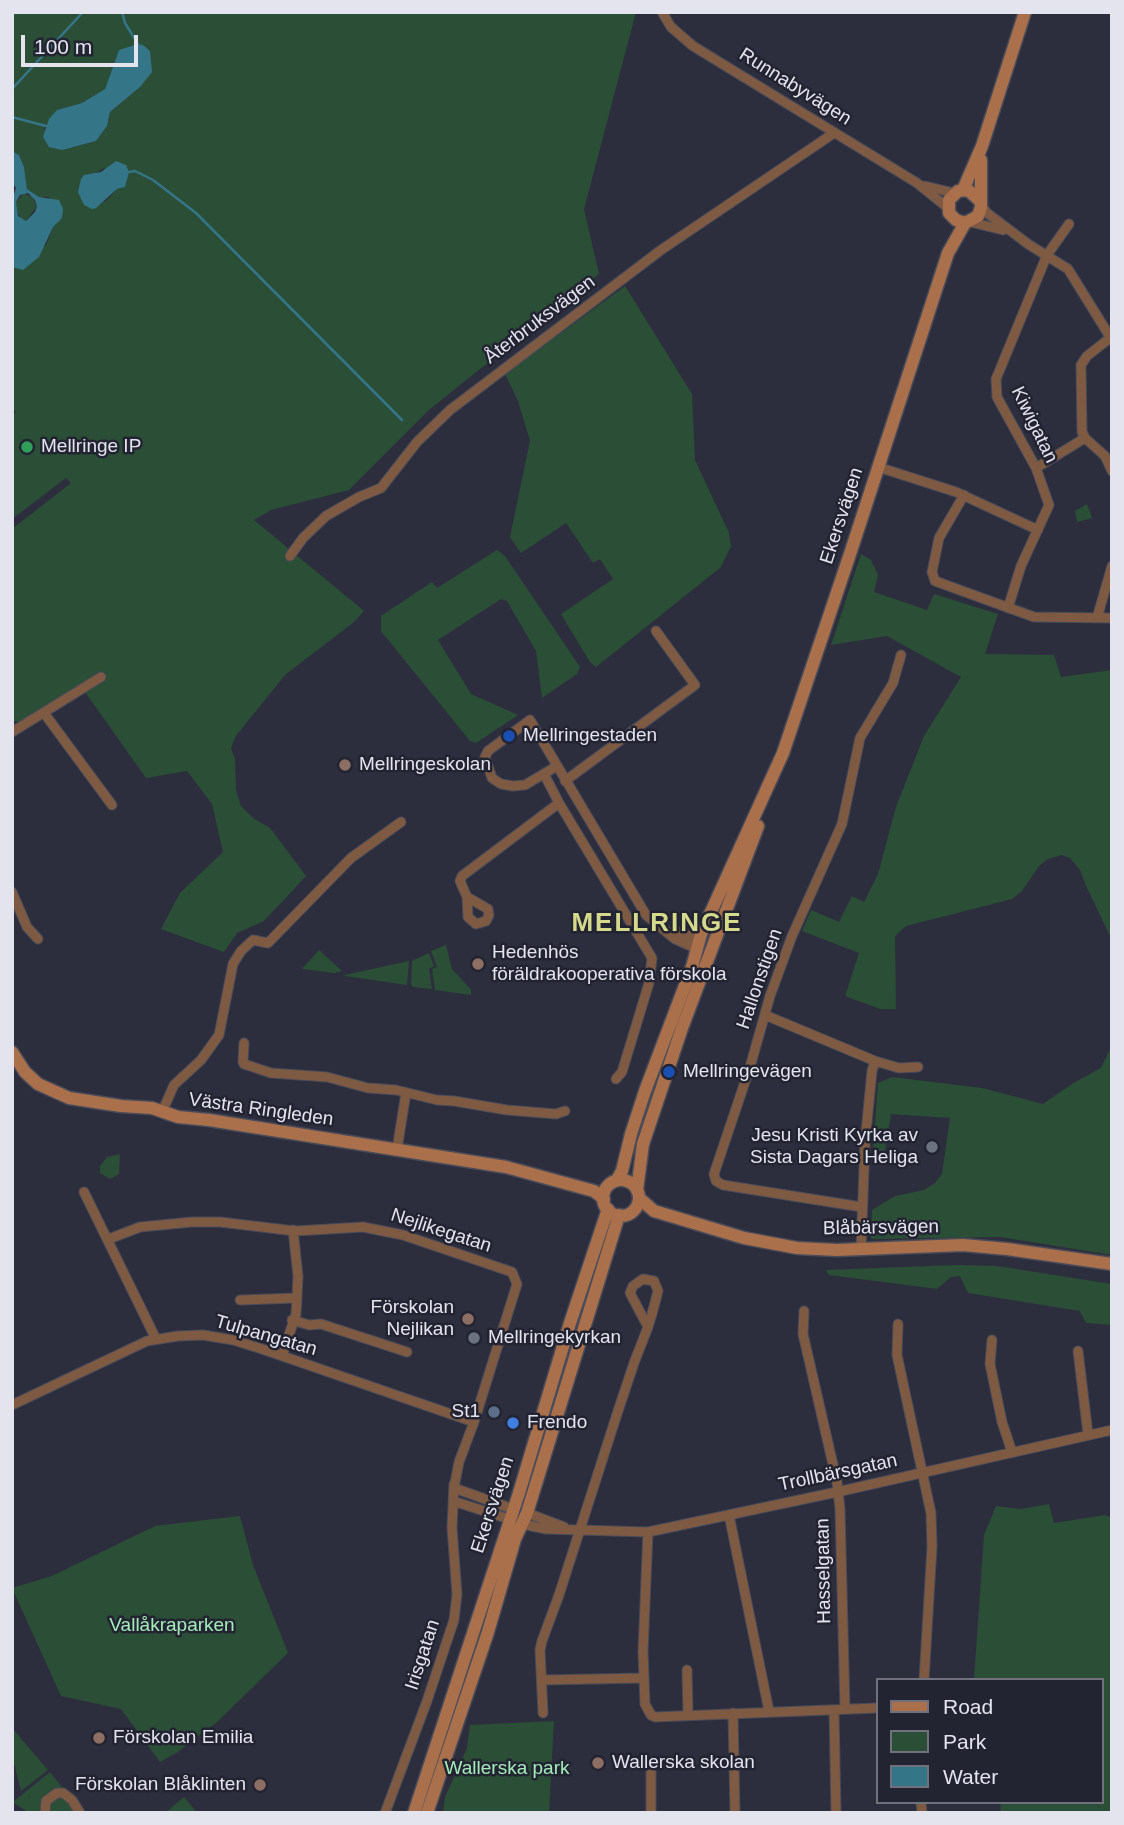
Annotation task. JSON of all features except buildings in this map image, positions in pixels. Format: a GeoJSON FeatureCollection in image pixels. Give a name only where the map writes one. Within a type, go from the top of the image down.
{"type":"FeatureCollection","features":[{"type":"Feature","properties":{"kind":"main road"},"geometry":{"type":"LineString","coordinates":[[982,146],[978,216],[967,222],[956,220],[949,210],[949,200],[959,192],[982,146],[1025,12]]}},
{"type":"Feature","properties":{"kind":"main road"},"geometry":{"type":"LineString","coordinates":[[959,192],[972,192],[980,202]]}},
{"type":"Feature","properties":{"kind":"main road","name":"Ekersvägen"},"geometry":{"type":"LineString","coordinates":[[948,253],[949,210]]}},
{"type":"Feature","properties":{"kind":"main road","name":"Ekersvägen"},"geometry":{"type":"LineString","coordinates":[[615,1182],[622,1171],[631,1134],[685,989],[708,915],[783,753],[948,253],[967,222]]}},
{"type":"Feature","properties":{"kind":"main road","name":"Ekersvägen"},"geometry":{"type":"LineString","coordinates":[[638,1194],[643,1144],[758,827],[768,789]]}},
{"type":"Feature","properties":{"kind":"main road"},"geometry":{"type":"LineString","coordinates":[[698,944],[712,950]]}},
{"type":"Feature","properties":{"kind":"main road","name":"Västra Ringleden"},"geometry":{"type":"LineString","coordinates":[[12,1052],[32,1079],[56,1093],[97,1103],[152,1108],[178,1117],[397,1149],[523,1171],[568,1181],[594,1191],[615,1209]]}},
{"type":"Feature","properties":{"kind":"main road","name":"Västra Ringleden"},"geometry":{"type":"LineString","coordinates":[[568,1181],[615,1182]]}},
{"type":"Feature","properties":{"kind":"main road"},"geometry":{"type":"LineString","coordinates":[[627,1181],[638,1194],[636,1207],[615,1209],[604,1191],[615,1182],[627,1181]]}},
{"type":"Feature","properties":{"kind":"main road","name":"Blåbärsvägen"},"geometry":{"type":"LineString","coordinates":[[638,1194],[654,1211]]}},
{"type":"Feature","properties":{"kind":"main road","name":"Ekersvägen"},"geometry":{"type":"LineString","coordinates":[[414,1813],[518,1516],[615,1209]]}},
{"type":"Feature","properties":{"kind":"main road","name":"Blåbärsvägen"},"geometry":{"type":"LineString","coordinates":[[615,1209],[654,1211],[773,1244],[861,1250],[963,1245],[1112,1264]]}},
{"type":"Feature","properties":{"kind":"main road","name":"Ekersvägen"},"geometry":{"type":"LineString","coordinates":[[427,1813],[488,1632],[515,1539],[518,1516]]}},
{"type":"Feature","properties":{"kind":"street","name":"Runnabyvägen"},"geometry":{"type":"LineString","coordinates":[[662,12],[671,27],[687,41],[917,183],[949,210]]}},
{"type":"Feature","properties":{"kind":"street","name":"Återbruksvägen"},"geometry":{"type":"LineString","coordinates":[[290,556],[303,538],[326,516],[381,488],[417,442],[450,410],[680,237],[834,133]]}},
{"type":"Feature","properties":{"kind":"street","name":"Runnabyvägen"},"geometry":{"type":"LineString","coordinates":[[917,183],[959,192]]}},
{"type":"Feature","properties":{"kind":"street"},"geometry":{"type":"LineString","coordinates":[[980,202],[987,213],[1021,239]]}},
{"type":"Feature","properties":{"kind":"street"},"geometry":{"type":"LineString","coordinates":[[967,222],[995,226],[1068,269],[1111,339],[1087,356],[1081,365],[1082,432],[1105,456],[1112,470]]}},
{"type":"Feature","properties":{"kind":"street","name":"Kiwigatan"},"geometry":{"type":"LineString","coordinates":[[1008,608],[1021,566],[1049,505],[1036,468],[1000,402],[995,383],[1047,255],[1069,224]]}},
{"type":"Feature","properties":{"kind":"street"},"geometry":{"type":"LineString","coordinates":[[1036,468],[1085,438]]}},
{"type":"Feature","properties":{"kind":"street"},"geometry":{"type":"LineString","coordinates":[[878,467],[964,495],[1038,530]]}},
{"type":"Feature","properties":{"kind":"street"},"geometry":{"type":"LineString","coordinates":[[964,495],[940,534],[933,578],[938,583],[1038,618],[1112,618]]}},
{"type":"Feature","properties":{"kind":"street"},"geometry":{"type":"LineString","coordinates":[[1097,618],[1112,566]]}},
{"type":"Feature","properties":{"kind":"street"},"geometry":{"type":"LineString","coordinates":[[565,780],[695,685],[656,631]]}},
{"type":"Feature","properties":{"kind":"street","name":"Hallonstigen"},"geometry":{"type":"LineString","coordinates":[[862,1207],[723,1185],[716,1181],[714,1174],[792,936],[842,824],[860,738],[893,682],[901,655]]}},
{"type":"Feature","properties":{"kind":"street"},"geometry":{"type":"LineString","coordinates":[[12,732],[101,677]]}},
{"type":"Feature","properties":{"kind":"street"},"geometry":{"type":"LineString","coordinates":[[44,713],[112,805]]}},
{"type":"Feature","properties":{"kind":"street"},"geometry":{"type":"LineString","coordinates":[[556,766],[525,785],[501,784],[492,778],[485,757],[488,751],[530,720],[646,915],[675,939],[698,944]]}},
{"type":"Feature","properties":{"kind":"street"},"geometry":{"type":"LineString","coordinates":[[544,775],[652,958],[649,983],[622,1072],[615,1079]]}},
{"type":"Feature","properties":{"kind":"street"},"geometry":{"type":"LineString","coordinates":[[467,897],[461,888],[462,876],[559,803]]}},
{"type":"Feature","properties":{"kind":"street"},"geometry":{"type":"LineString","coordinates":[[162,1112],[174,1085],[201,1060],[219,1035],[233,964],[241,951],[253,940],[268,943],[351,858],[401,822]]}},
{"type":"Feature","properties":{"kind":"street"},"geometry":{"type":"LineString","coordinates":[[12,892],[26,927],[38,939]]}},
{"type":"Feature","properties":{"kind":"street"},"geometry":{"type":"LineString","coordinates":[[765,1015],[875,1061],[900,1068],[918,1067]]}},
{"type":"Feature","properties":{"kind":"street"},"geometry":{"type":"LineString","coordinates":[[244,1043],[243,1062],[252,1068],[290,1076],[327,1077],[368,1088],[396,1090],[437,1100],[507,1110],[556,1114],[565,1111]]}},
{"type":"Feature","properties":{"kind":"street"},"geometry":{"type":"LineString","coordinates":[[861,1250],[865,1142],[875,1061]]}},
{"type":"Feature","properties":{"kind":"street"},"geometry":{"type":"LineString","coordinates":[[397,1149],[406,1093]]}},
{"type":"Feature","properties":{"kind":"street"},"geometry":{"type":"LineString","coordinates":[[85,1192],[156,1339]]}},
{"type":"Feature","properties":{"kind":"street","name":"Nejlikegatan"},"geometry":{"type":"LineString","coordinates":[[109,1239],[140,1227],[184,1223],[220,1222],[293,1230],[363,1227],[382,1229],[512,1272],[517,1284],[456,1473],[453,1495]]}},
{"type":"Feature","properties":{"kind":"street"},"geometry":{"type":"LineString","coordinates":[[282,1356],[296,1314],[298,1298],[293,1230]]}},
{"type":"Feature","properties":{"kind":"street"},"geometry":{"type":"LineString","coordinates":[[543,1713],[540,1650],[542,1641],[648,1327],[658,1291],[654,1281],[643,1279],[633,1286],[630,1293],[648,1327]]}},
{"type":"Feature","properties":{"kind":"street"},"geometry":{"type":"LineString","coordinates":[[240,1300],[298,1298]]}},
{"type":"Feature","properties":{"kind":"street","name":"Hasselgatan"},"geometry":{"type":"LineString","coordinates":[[804,1311],[803,1334],[837,1482],[840,1509],[845,1709]]}},
{"type":"Feature","properties":{"kind":"street"},"geometry":{"type":"LineString","coordinates":[[292,1320],[309,1325],[321,1324],[407,1352]]}},
{"type":"Feature","properties":{"kind":"street"},"geometry":{"type":"LineString","coordinates":[[898,1324],[897,1355],[932,1513],[933,1547],[924,1678]]}},
{"type":"Feature","properties":{"kind":"street","name":"Tulpangatan"},"geometry":{"type":"LineString","coordinates":[[12,1405],[156,1339],[211,1336],[233,1340],[282,1356],[474,1422]]}},
{"type":"Feature","properties":{"kind":"street"},"geometry":{"type":"LineString","coordinates":[[992,1340],[990,1364],[1002,1422],[1012,1452]]}},
{"type":"Feature","properties":{"kind":"street"},"geometry":{"type":"LineString","coordinates":[[1078,1351],[1088,1434]]}},
{"type":"Feature","properties":{"kind":"street","name":"Trollbärsgatan"},"geometry":{"type":"LineString","coordinates":[[518,1516],[569,1528],[648,1532],[1112,1430]]}},
{"type":"Feature","properties":{"kind":"street"},"geometry":{"type":"LineString","coordinates":[[453,1495],[518,1516]]}},
{"type":"Feature","properties":{"kind":"street","name":"Irisgatan"},"geometry":{"type":"LineString","coordinates":[[385,1813],[454,1619],[457,1586],[452,1528],[453,1495]]}},
{"type":"Feature","properties":{"kind":"street"},"geometry":{"type":"LineString","coordinates":[[729,1515],[769,1712]]}},
{"type":"Feature","properties":{"kind":"street"},"geometry":{"type":"LineString","coordinates":[[648,1532],[643,1651],[646,1709],[650,1715],[655,1717],[876,1708]]}},
{"type":"Feature","properties":{"kind":"street"},"geometry":{"type":"LineString","coordinates":[[687,1670],[688,1714]]}},
{"type":"Feature","properties":{"kind":"street"},"geometry":{"type":"LineString","coordinates":[[542,1680],[644,1678]]}},
{"type":"Feature","properties":{"kind":"street"},"geometry":{"type":"LineString","coordinates":[[834,1710],[836,1813]]}},
{"type":"Feature","properties":{"kind":"street"},"geometry":{"type":"LineString","coordinates":[[733,1713],[735,1813]]}},
{"type":"Feature","properties":{"kind":"street"},"geometry":{"type":"LineString","coordinates":[[651,1772],[651,1813]]}},
{"type":"Feature","properties":{"kind":"street"},"geometry":{"type":"LineString","coordinates":[[45,1813],[46,1801],[57,1793],[63,1793],[72,1800],[80,1813]]}},
{"type":"Feature","properties":{"kind":"green space"},"geometry":{"type":"Polygon","coordinates":[[[12,12],[636,12],[584,209],[599,274],[430,409],[349,490],[271,510],[254,520],[364,611],[354,622],[285,675],[235,737],[231,749],[235,759],[236,790],[241,806],[253,818],[270,828],[306,876],[264,921],[237,933],[224,952],[161,929],[180,893],[223,852],[212,804],[187,771],[146,778],[85,692],[36,724],[12,721],[12,529],[71,483],[66,478],[12,519],[12,415],[16,412],[12,408],[12,267],[46,245],[53,227],[62,218],[49,197],[39,197],[27,189],[24,167],[19,155],[12,151],[12,12]],[[119,50],[105,89],[82,103],[57,110],[44,129],[74,147],[96,141],[107,126],[110,112],[140,87],[119,50]],[[104,168],[91,176],[98,205],[117,189],[125,187],[104,168]]]}},
{"type":"Feature","properties":{"kind":"green space"},"geometry":{"type":"Polygon","coordinates":[[[24,193],[33,198],[37,206],[26,221],[21,219],[16,209],[16,202],[24,193]]]}},
{"type":"Feature","properties":{"kind":"green space"},"geometry":{"type":"Polygon","coordinates":[[[625,286],[692,394],[695,460],[729,533],[731,546],[721,567],[596,667],[590,662],[561,614],[613,579],[600,559],[593,563],[566,523],[521,553],[510,537],[530,441],[518,401],[505,374],[625,286]]]}},
{"type":"Feature","properties":{"kind":"green space"},"geometry":{"type":"Polygon","coordinates":[[[1087,504],[1092,518],[1077,522],[1075,511],[1087,504]]]}},
{"type":"Feature","properties":{"kind":"green space"},"geometry":{"type":"Polygon","coordinates":[[[497,550],[505,556],[580,667],[577,674],[542,698],[536,651],[507,601],[501,599],[438,640],[471,694],[518,715],[476,743],[470,741],[381,631],[381,616],[432,582],[437,588],[497,550]]]}},
{"type":"Feature","properties":{"kind":"green space"},"geometry":{"type":"Polygon","coordinates":[[[861,554],[871,560],[878,575],[874,592],[927,610],[934,594],[998,614],[985,654],[1054,655],[1061,677],[1112,670],[1112,940],[1080,870],[1070,858],[1062,855],[1048,859],[1039,866],[1022,891],[1012,899],[906,926],[895,936],[896,1009],[880,1009],[845,996],[859,953],[802,931],[811,910],[839,922],[852,896],[864,902],[878,874],[896,807],[924,736],[961,677],[887,636],[831,645],[861,554]]]}},
{"type":"Feature","properties":{"kind":"green space"},"geometry":{"type":"Polygon","coordinates":[[[446,945],[452,969],[471,990],[471,995],[435,990],[432,969],[437,967],[431,951],[446,945]]]}},
{"type":"Feature","properties":{"kind":"green space"},"geometry":{"type":"Polygon","coordinates":[[[319,950],[342,971],[335,973],[302,969],[319,950]]]}},
{"type":"Feature","properties":{"kind":"green space"},"geometry":{"type":"Polygon","coordinates":[[[429,953],[434,966],[429,969],[432,989],[413,987],[412,961],[429,953]]]}},
{"type":"Feature","properties":{"kind":"green space"},"geometry":{"type":"Polygon","coordinates":[[[409,961],[407,985],[345,976],[345,975],[409,961]]]}},
{"type":"Feature","properties":{"kind":"green space"},"geometry":{"type":"Polygon","coordinates":[[[1112,1045],[1112,1255],[1000,1237],[871,1239],[872,1210],[895,1196],[924,1190],[942,1174],[950,1118],[891,1114],[885,1151],[873,1151],[878,1083],[892,1077],[982,1088],[1043,1104],[1101,1068],[1112,1045]]]}},
{"type":"Feature","properties":{"kind":"green space"},"geometry":{"type":"Polygon","coordinates":[[[120,1154],[119,1174],[110,1179],[100,1173],[100,1166],[107,1157],[120,1154]]]}},
{"type":"Feature","properties":{"kind":"green space"},"geometry":{"type":"Polygon","coordinates":[[[997,1266],[1112,1284],[1112,1325],[1086,1323],[1080,1311],[968,1293],[960,1276],[951,1277],[937,1289],[829,1275],[826,1270],[997,1266]]]}},
{"type":"Feature","properties":{"kind":"green space"},"geometry":{"type":"Polygon","coordinates":[[[1049,1504],[1054,1523],[1105,1515],[1112,1518],[1112,1813],[1000,1813],[1001,1804],[1103,1804],[1103,1678],[974,1678],[984,1535],[996,1506],[1021,1509],[1049,1504]]]}},
{"type":"Feature","properties":{"kind":"green space","name":"Vallåkraparken"},"geometry":{"type":"Polygon","coordinates":[[[240,1516],[253,1565],[288,1653],[217,1722],[160,1762],[121,1709],[61,1696],[12,1588],[52,1576],[155,1526],[240,1516]]]}},
{"type":"Feature","properties":{"kind":"green space","name":"Wallerska park"},"geometry":{"type":"Polygon","coordinates":[[[554,1721],[549,1813],[443,1813],[445,1797],[467,1748],[470,1725],[554,1721]]]}},
{"type":"Feature","properties":{"kind":"green space"},"geometry":{"type":"Polygon","coordinates":[[[12,1728],[48,1770],[21,1791],[12,1755],[12,1728]]]}},
{"type":"Feature","properties":{"kind":"green space"},"geometry":{"type":"Polygon","coordinates":[[[50,1772],[64,1790],[56,1789],[48,1793],[43,1801],[43,1813],[29,1813],[13,1802],[50,1772]]]}},
{"type":"Feature","properties":{"kind":"green space"},"geometry":{"type":"Polygon","coordinates":[[[63,1796],[78,1813],[51,1813],[52,1801],[63,1796]]]}},
{"type":"Feature","properties":{"kind":"green space"},"geometry":{"type":"Polygon","coordinates":[[[184,1797],[195,1810],[191,1813],[165,1813],[184,1797]]]}},
{"type":"Feature","properties":{"kind":"water"},"geometry":{"type":"Polygon","coordinates":[[[138,44],[150,51],[152,72],[140,87],[110,112],[107,126],[96,141],[62,150],[49,147],[43,137],[49,119],[57,110],[82,103],[105,89],[119,50],[138,44]]]}},
{"type":"Feature","properties":{"kind":"water"},"geometry":{"type":"Polygon","coordinates":[[[12,151],[19,155],[24,167],[27,189],[39,197],[59,200],[63,209],[62,218],[53,227],[39,257],[23,270],[12,267],[12,200],[16,188],[12,182],[12,151]],[[28,193],[20,195],[16,202],[18,216],[26,221],[35,212],[35,200],[28,193]]]}},
{"type":"Feature","properties":{"kind":"water"},"geometry":{"type":"Polygon","coordinates":[[[116,161],[126,165],[129,172],[125,187],[117,189],[96,208],[84,205],[78,192],[81,179],[84,175],[101,172],[116,161]]]}},
{"type":"Feature","properties":{"kind":"waterway"},"geometry":{"type":"LineString","coordinates":[[12,89],[83,12]]}},
{"type":"Feature","properties":{"kind":"waterway"},"geometry":{"type":"LineString","coordinates":[[122,12],[125,23],[138,44]]}},
{"type":"Feature","properties":{"kind":"waterway"},"geometry":{"type":"LineString","coordinates":[[12,117],[46,126]]}},
{"type":"Feature","properties":{"kind":"waterway"},"geometry":{"type":"LineString","coordinates":[[129,172],[135,171],[153,180],[196,213],[402,420]]}},
{"type":"Feature","properties":{"kind":"place","name":"Mellringe IP"},"geometry":{"type":"Point","coordinates":[27,447]}},
{"type":"Feature","properties":{"kind":"place","name":"Mellringestaden"},"geometry":{"type":"Point","coordinates":[509,736]}},
{"type":"Feature","properties":{"kind":"place","name":"Mellringeskolan"},"geometry":{"type":"Point","coordinates":[345,765]}},
{"type":"Feature","properties":{"kind":"place","name":"Hedenhös föräldrakooperativa förskola"},"geometry":{"type":"Point","coordinates":[478,964]}},
{"type":"Feature","properties":{"kind":"place","name":"Mellringevägen"},"geometry":{"type":"Point","coordinates":[669,1072]}},
{"type":"Feature","properties":{"kind":"place","name":"Jesu Kristi Kyrka av Sista Dagars Heliga"},"geometry":{"type":"Point","coordinates":[932,1147]}},
{"type":"Feature","properties":{"kind":"place","name":"Förskolan Nejlikan"},"geometry":{"type":"Point","coordinates":[468,1319]}},
{"type":"Feature","properties":{"kind":"place","name":"Mellringekyrkan"},"geometry":{"type":"Point","coordinates":[474,1338]}},
{"type":"Feature","properties":{"kind":"place","name":"St1"},"geometry":{"type":"Point","coordinates":[494,1412]}},
{"type":"Feature","properties":{"kind":"place","name":"Frendo"},"geometry":{"type":"Point","coordinates":[513,1423]}},
{"type":"Feature","properties":{"kind":"place","name":"Förskolan Emilia"},"geometry":{"type":"Point","coordinates":[99,1738]}},
{"type":"Feature","properties":{"kind":"place","name":"Wallerska skolan"},"geometry":{"type":"Point","coordinates":[598,1763]}},
{"type":"Feature","properties":{"kind":"place","name":"Förskolan Blåklinten"},"geometry":{"type":"Point","coordinates":[260,1785]}},
{"type":"Feature","properties":{"kind":"district","name":"MELLRINGE"},"geometry":{"type":"Point","coordinates":[657,924]}}]}
